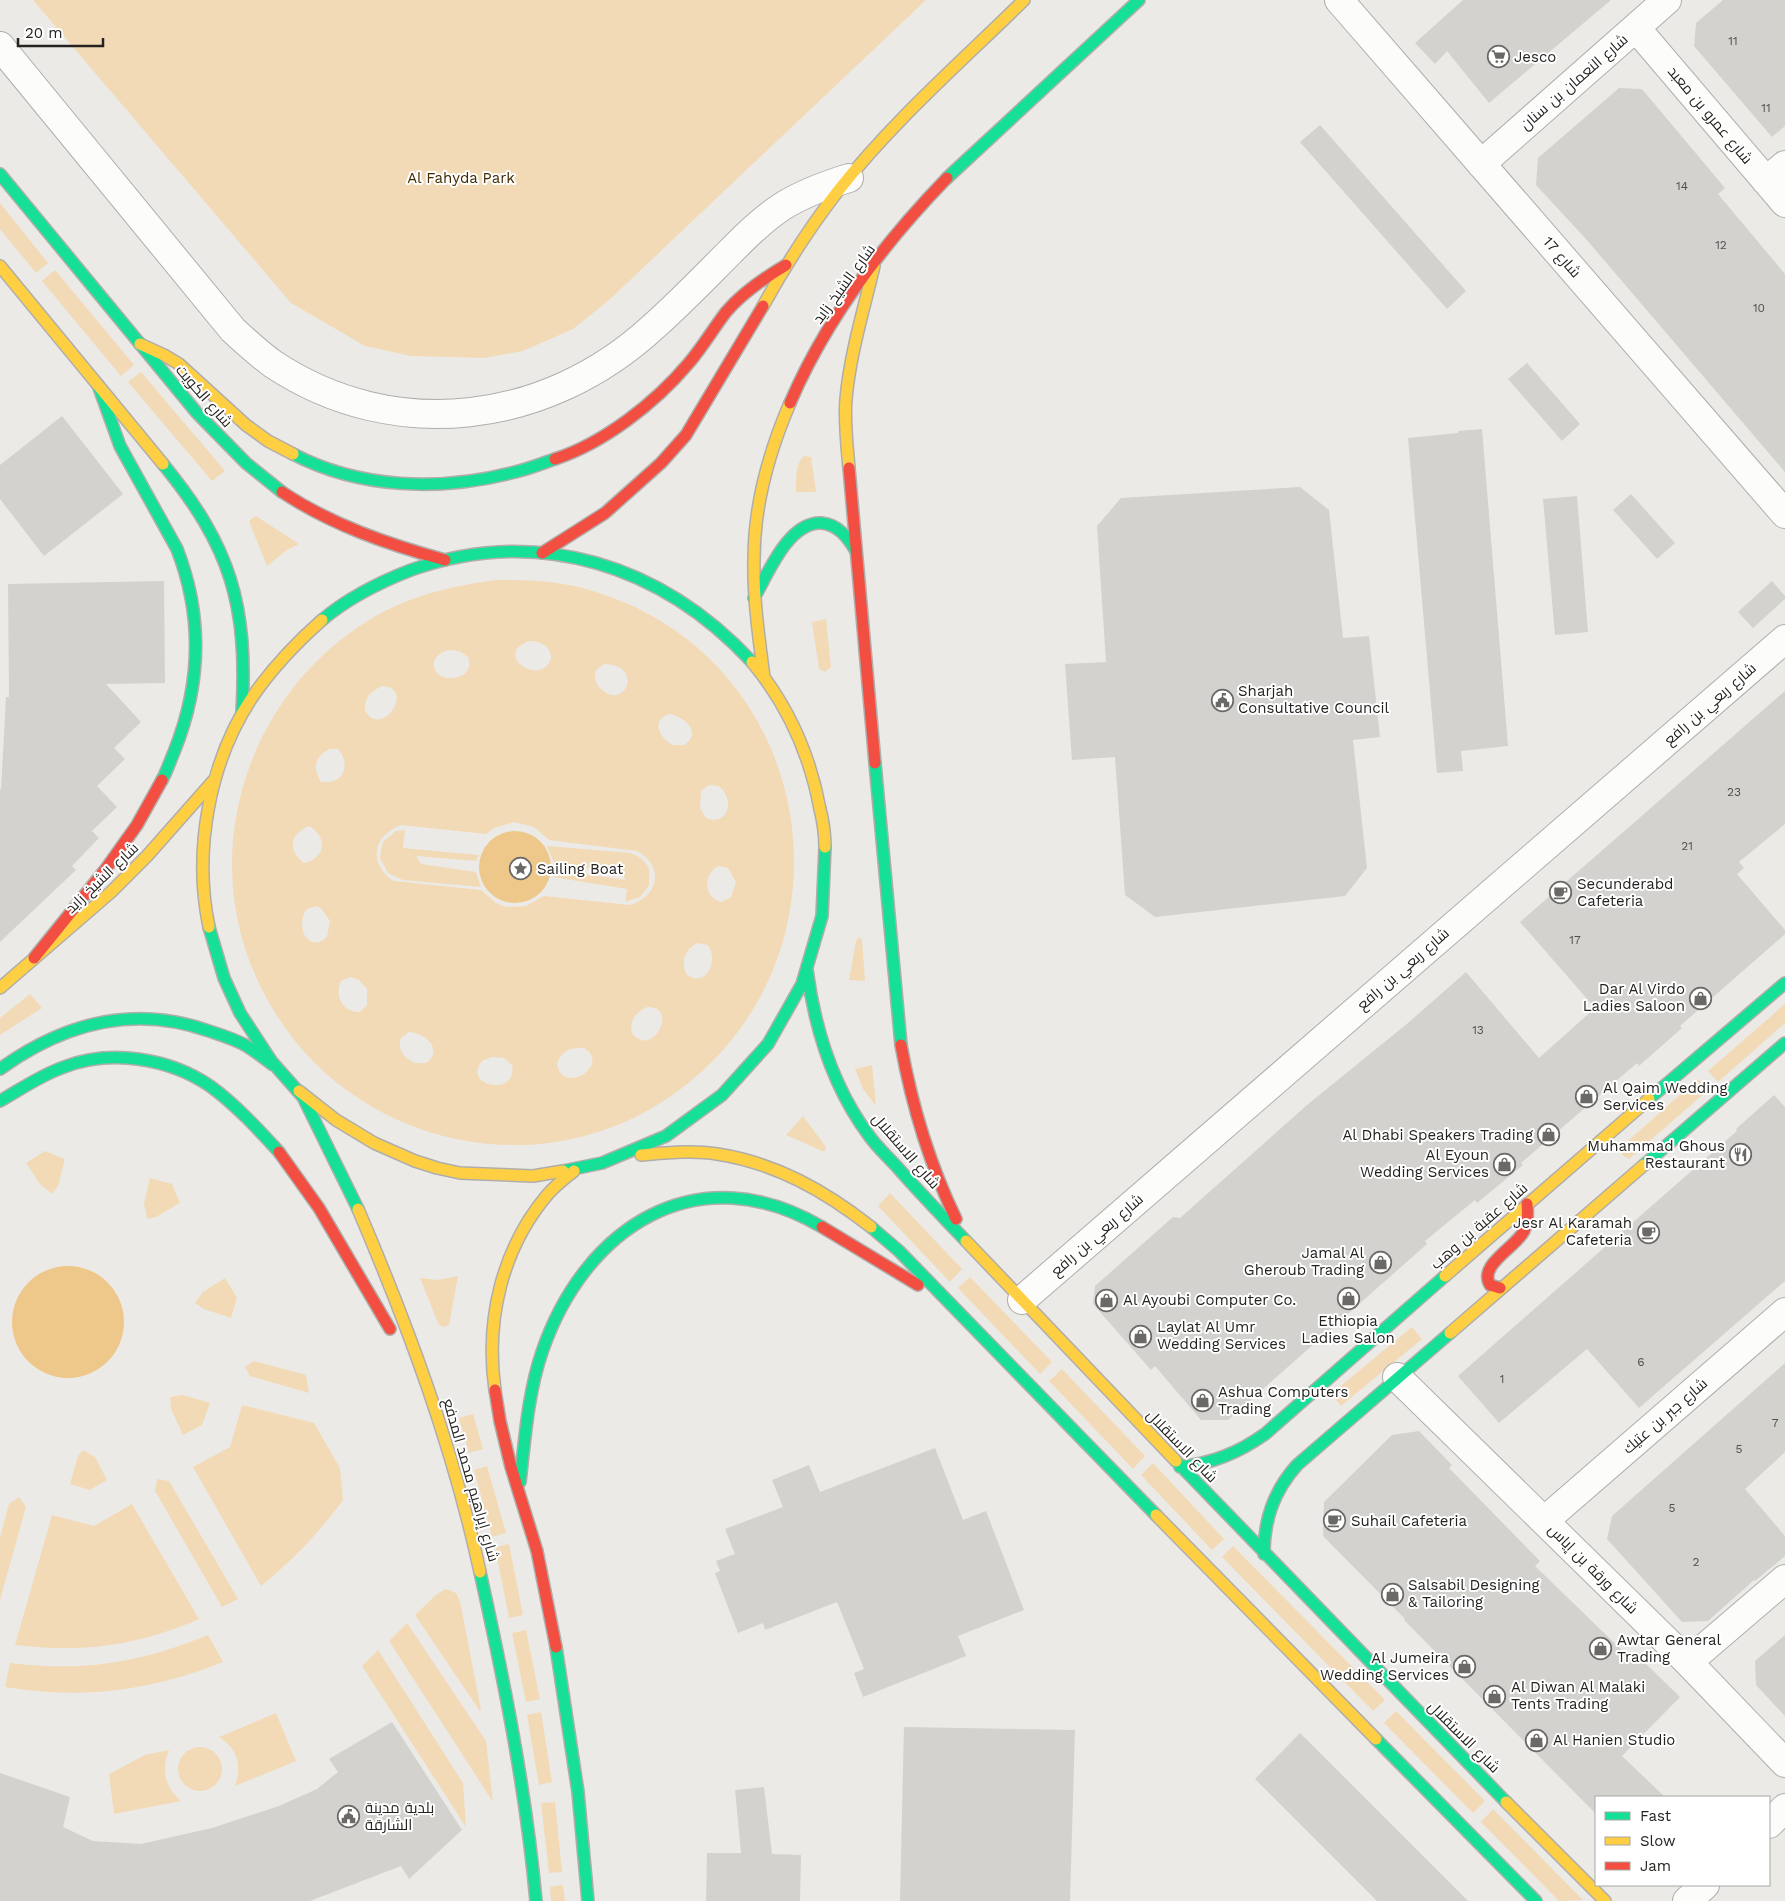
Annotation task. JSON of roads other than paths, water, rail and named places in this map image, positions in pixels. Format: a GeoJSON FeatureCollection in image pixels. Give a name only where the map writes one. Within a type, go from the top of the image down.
{"type":"FeatureCollection","features":[{"type":"Feature","properties":{"kind":"main road","name":"شارع الشيخ زايد"},"geometry":{"type":"LineString","coordinates":[[764,677],[754,598],[754,547],[760,497],[771,455],[785,414],[803,374],[824,337],[848,301],[933,193],[963,162],[1139,0]]}},
{"type":"Feature","properties":{"kind":"main road"},"geometry":{"type":"LineString","coordinates":[[542,553],[605,513],[661,463],[686,435],[754,323],[786,265],[811,228],[849,178],[898,123],[1012,6]]}},
{"type":"Feature","properties":{"kind":"main road","name":"شارع الكويت"},"geometry":{"type":"LineString","coordinates":[[0,174],[197,413],[227,446],[253,470],[282,492],[343,527],[376,540],[445,560]]}},
{"type":"Feature","properties":{"kind":"main road"},"geometry":{"type":"LineString","coordinates":[[140,344],[170,358],[189,372],[240,420],[269,441],[315,464],[339,473],[392,482],[446,484],[481,480],[517,472],[552,461],[585,446],[616,428],[645,407],[671,383],[694,357],[725,313],[738,299],[769,275],[786,265]]}},
{"type":"Feature","properties":{"kind":"main road"},"geometry":{"type":"LineString","coordinates":[[0,266],[202,515],[228,568],[242,625],[244,655],[242,714]]}},
{"type":"Feature","properties":{"kind":"main road"},"geometry":{"type":"LineString","coordinates":[[874,266],[857,335],[846,399],[846,432],[899,1036],[913,1105],[931,1163],[948,1204],[968,1242]]}},
{"type":"Feature","properties":{"kind":"main road"},"geometry":{"type":"LineString","coordinates":[[34,958],[97,882],[144,814],[160,786],[174,757],[185,727],[196,661],[196,627],[191,594],[182,562],[169,531],[120,446],[98,385]]}},
{"type":"Feature","properties":{"kind":"main road"},"geometry":{"type":"LineString","coordinates":[[754,598],[789,540],[802,527],[819,522],[836,527],[843,533],[856,551]]}},
{"type":"Feature","properties":{"kind":"main road"},"geometry":{"type":"LineString","coordinates":[[624,1157],[655,1143],[684,1126],[736,1084],[778,1031],[794,1001],[807,969],[818,933],[824,895],[826,856],[822,818],[814,780],[802,743],[785,709],[746,654],[725,633],[679,598],[654,584],[608,566],[571,557],[542,553],[469,555],[409,570],[374,586],[342,604],[285,653],[262,683],[242,714],[222,757],[215,779],[207,817],[203,871],[205,902],[210,932],[218,962],[236,1005],[259,1045],[278,1069],[299,1091],[327,1115],[358,1136],[426,1165],[463,1173],[500,1177],[538,1176],[574,1171],[624,1157],[655,1153],[687,1152],[718,1154],[780,1170],[809,1184],[841,1204],[871,1226],[899,1251],[1254,1616],[1536,1901]]}},
{"type":"Feature","properties":{"kind":"main road","name":"شارع الشيخ زايد"},"geometry":{"type":"LineString","coordinates":[[0,988],[111,892],[147,856],[215,779]]}},
{"type":"Feature","properties":{"kind":"main road","name":"شارع الاستقلال"},"geometry":{"type":"LineString","coordinates":[[807,969],[810,1000],[816,1029],[835,1078],[853,1112],[870,1137],[1180,1467],[1605,1901]]}},
{"type":"Feature","properties":{"kind":"main road","name":"شارع عقبة بن وهب"},"geometry":{"type":"LineString","coordinates":[[1180,1467],[1217,1461],[1234,1455],[1250,1445],[1785,983]]}},
{"type":"Feature","properties":{"kind":"main road"},"geometry":{"type":"LineString","coordinates":[[0,1069],[42,1041],[81,1026],[123,1018],[164,1019],[205,1028],[244,1045],[278,1069]]}},
{"type":"Feature","properties":{"kind":"main road"},"geometry":{"type":"LineString","coordinates":[[1264,1554],[1264,1537],[1270,1505],[1286,1477],[1500,1288],[1785,1043]]}},
{"type":"Feature","properties":{"kind":"main road"},"geometry":{"type":"LineString","coordinates":[[0,1101],[40,1076],[63,1066],[88,1060],[117,1058],[146,1060],[175,1068],[202,1081],[226,1098],[276,1149],[313,1196],[375,1298],[397,1343]]}},
{"type":"Feature","properties":{"kind":"main road","name":"شارع إبراهيم محمد المدفع"},"geometry":{"type":"LineString","coordinates":[[299,1091],[355,1204],[381,1262],[446,1441],[474,1538],[501,1660],[512,1721],[536,1901]]}},
{"type":"Feature","properties":{"kind":"main road"},"geometry":{"type":"LineString","coordinates":[[574,1171],[548,1193],[527,1222],[510,1253],[498,1286],[492,1355],[494,1389],[502,1432],[536,1551],[562,1681],[580,1816],[588,1901]]}},
{"type":"Feature","properties":{"kind":"main road"},"geometry":{"type":"LineString","coordinates":[[519,1490],[533,1382],[542,1350],[554,1320],[588,1265],[610,1240],[652,1212],[675,1204],[716,1197],[751,1200],[778,1206],[816,1223],[952,1305]]}},
{"type":"Feature","properties":{"kind":"main road"},"geometry":{"type":"LineString","coordinates":[[1500,1288],[1490,1285],[1487,1280],[1488,1269],[1519,1240],[1524,1232],[1529,1214],[1527,1204]]}},
{"type":"Feature","properties":{"kind":"main road"},"geometry":{"type":"LineString","coordinates":[[406,1360],[446,1441]]}},
{"type":"Feature","properties":{"kind":"street","name":"شارع 17"},"geometry":{"type":"LineString","coordinates":[[1338,0],[1785,514]]}},
{"type":"Feature","properties":{"kind":"street","name":"شارع النعمان بن سنان"},"geometry":{"type":"LineString","coordinates":[[1481,164],[1667,0]]}},
{"type":"Feature","properties":{"kind":"street","name":"شارع عمرو بن معبد"},"geometry":{"type":"LineString","coordinates":[[1636,28],[1776,173],[1785,203]]}},
{"type":"Feature","properties":{"kind":"street"},"geometry":{"type":"LineString","coordinates":[[0,46],[233,330],[260,354],[292,375],[329,393],[385,409],[420,414],[489,411],[526,402],[561,388],[595,371],[625,351],[653,328],[744,238],[776,212],[803,194],[849,178]]}},
{"type":"Feature","properties":{"kind":"street","name":"شارع ربعي بن رافع"},"geometry":{"type":"LineString","coordinates":[[1022,1300],[1785,639]]}},
{"type":"Feature","properties":{"kind":"street","name":"شارع جبر بن عتيك"},"geometry":{"type":"LineString","coordinates":[[1544,1521],[1785,1312]]}},
{"type":"Feature","properties":{"kind":"street","name":"شارع ورقة بن إياس"},"geometry":{"type":"LineString","coordinates":[[1398,1377],[1688,1662],[1785,1763]]}},
{"type":"Feature","properties":{"kind":"street"},"geometry":{"type":"LineString","coordinates":[[1688,1662],[1785,1578]]}},
{"type":"Feature","properties":{"kind":"street"},"geometry":{"type":"LineString","coordinates":[[1770,1823],[1785,1808]]}},
{"type":"Feature","properties":{"kind":"street"},"geometry":{"type":"LineString","coordinates":[[1688,1901],[1703,1886]]}},
{"type":"Feature","properties":{"kind":"place","name":"Jesco"},"geometry":{"type":"Point","coordinates":[1498,57]}},
{"type":"Feature","properties":{"kind":"place","name":"Sharjah Consultative Council"},"geometry":{"type":"Point","coordinates":[1222,700]}},
{"type":"Feature","properties":{"kind":"place","name":"Sailing Boat"},"geometry":{"type":"Point","coordinates":[521,869]}},
{"type":"Feature","properties":{"kind":"place","name":"Secunderabd Cafeteria"},"geometry":{"type":"Point","coordinates":[1561,893]}},
{"type":"Feature","properties":{"kind":"place","name":"Dar Al Virdo Ladies Saloon"},"geometry":{"type":"Point","coordinates":[1701,998]}},
{"type":"Feature","properties":{"kind":"place","name":"Al Qaim Wedding Services"},"geometry":{"type":"Point","coordinates":[1587,1097]}},
{"type":"Feature","properties":{"kind":"place","name":"Al Dhabi Speakers Trading"},"geometry":{"type":"Point","coordinates":[1549,1135]}},
{"type":"Feature","properties":{"kind":"place","name":"Muhammad Ghous Restaurant"},"geometry":{"type":"Point","coordinates":[1741,1155]}},
{"type":"Feature","properties":{"kind":"place","name":"Al Eyoun Wedding Services"},"geometry":{"type":"Point","coordinates":[1505,1164]}},
{"type":"Feature","properties":{"kind":"place","name":"Jesr Al Karamah Cafeteria"},"geometry":{"type":"Point","coordinates":[1648,1232]}},
{"type":"Feature","properties":{"kind":"place","name":"Jamal Al Gheroub Trading"},"geometry":{"type":"Point","coordinates":[1380,1262]}},
{"type":"Feature","properties":{"kind":"place","name":"Ethiopia Ladies Salon"},"geometry":{"type":"Point","coordinates":[1348,1298]}},
{"type":"Feature","properties":{"kind":"place","name":"Al Ayoubi Computer Co."},"geometry":{"type":"Point","coordinates":[1107,1300]}},
{"type":"Feature","properties":{"kind":"place","name":"Laylat Al Umr Wedding Services"},"geometry":{"type":"Point","coordinates":[1141,1336]}},
{"type":"Feature","properties":{"kind":"place","name":"Ashua Computers Trading"},"geometry":{"type":"Point","coordinates":[1202,1401]}},
{"type":"Feature","properties":{"kind":"place","name":"Suhail Cafeteria"},"geometry":{"type":"Point","coordinates":[1335,1521]}},
{"type":"Feature","properties":{"kind":"place","name":"Salsabil Designing & Tailoring"},"geometry":{"type":"Point","coordinates":[1392,1594]}},
{"type":"Feature","properties":{"kind":"place","name":"Awtar General Trading"},"geometry":{"type":"Point","coordinates":[1601,1649]}},
{"type":"Feature","properties":{"kind":"place","name":"Al Jumeira Wedding Services"},"geometry":{"type":"Point","coordinates":[1465,1667]}},
{"type":"Feature","properties":{"kind":"place","name":"Al Diwan Al Malaki Tents Trading"},"geometry":{"type":"Point","coordinates":[1495,1696]}},
{"type":"Feature","properties":{"kind":"place","name":"Al Hanien Studio"},"geometry":{"type":"Point","coordinates":[1537,1740]}},
{"type":"Feature","properties":{"kind":"place","name":"بلدية مدينة الشارقة"},"geometry":{"type":"Point","coordinates":[349,1817]}},
{"type":"Feature","properties":{"kind":"park label","name":"Al Fahyda Park"},"geometry":{"type":"Point","coordinates":[461,178]}}]}
